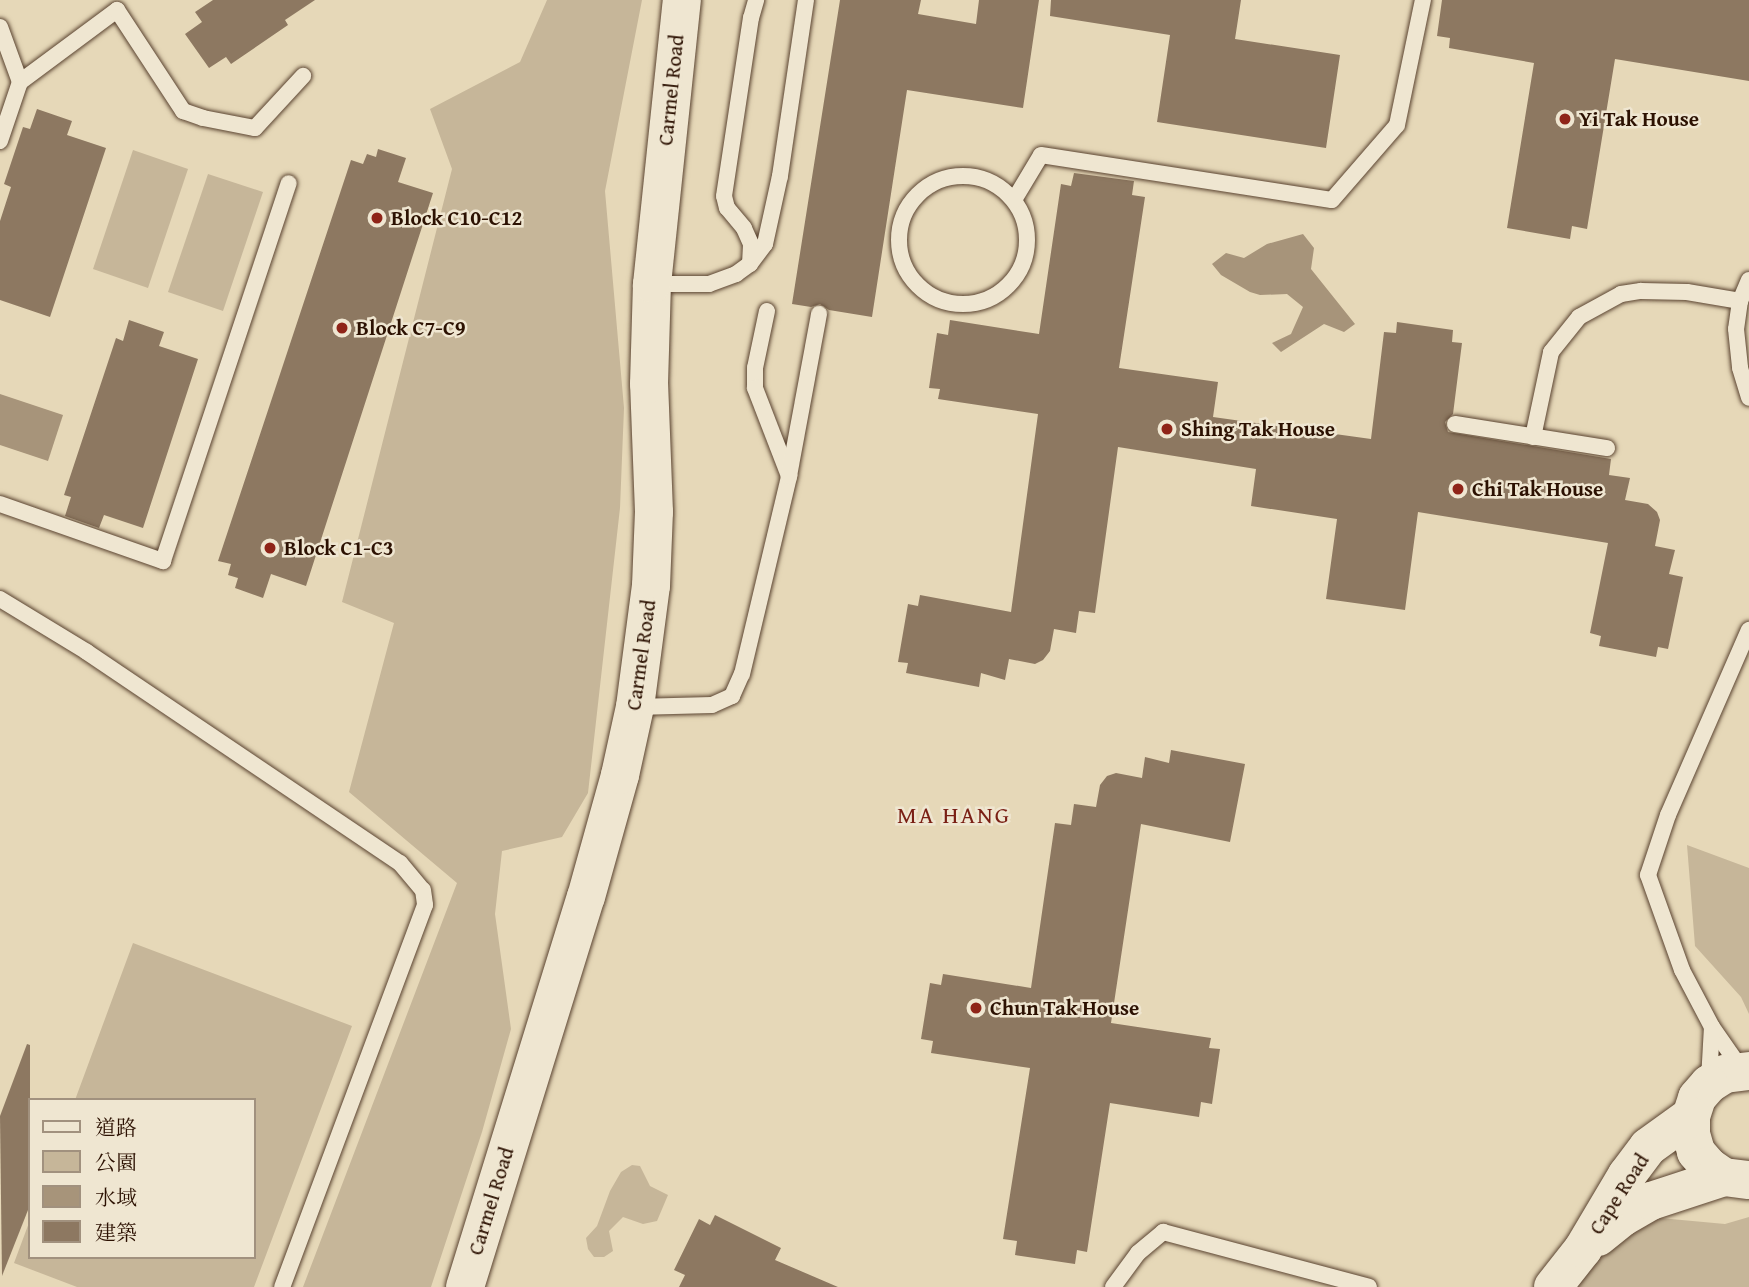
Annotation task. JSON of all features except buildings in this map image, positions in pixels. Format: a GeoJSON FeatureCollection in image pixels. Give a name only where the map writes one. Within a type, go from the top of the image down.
{"type":"FeatureCollection","features":[{"type":"Feature","properties":{"kind":"street","name":"Carmel Road"},"geometry":{"type":"LineString","coordinates":[[465,1287],[597,859],[635,707],[650,586],[653,524],[649,384],[652,284],[682,0]]}},
{"type":"Feature","properties":{"kind":"street","name":"Cape Road"},"geometry":{"type":"LineString","coordinates":[[1723,1085],[1690,1134],[1696,1152],[1708,1166],[1736,1178]]}},
{"type":"Feature","properties":{"kind":"street","name":"Cape Road"},"geometry":{"type":"LineString","coordinates":[[1553,1287],[1583,1249],[1627,1175],[1648,1147],[1723,1085]]}},
{"type":"Feature","properties":{"kind":"street","name":"Cape Road"},"geometry":{"type":"LineString","coordinates":[[1583,1249],[1623,1217],[1651,1201],[1736,1178]]}},
{"type":"Feature","properties":{"kind":"lane"},"geometry":{"type":"LineString","coordinates":[[750,264],[751,244],[744,228],[727,208],[724,196],[751,18],[757,0]]}},
{"type":"Feature","properties":{"kind":"lane"},"geometry":{"type":"LineString","coordinates":[[652,284],[709,284],[736,274],[750,264],[765,244],[771,225],[806,0]]}},
{"type":"Feature","properties":{"kind":"lane"},"geometry":{"type":"LineString","coordinates":[[1014,200],[1041,155],[1332,200],[1397,125],[1423,0]]}},
{"type":"Feature","properties":{"kind":"lane"},"geometry":{"type":"LineString","coordinates":[[0,141],[20,82],[113,5],[183,111],[202,118],[255,128],[303,76]]}},
{"type":"Feature","properties":{"kind":"lane"},"geometry":{"type":"LineString","coordinates":[[0,27],[20,82]]}},
{"type":"Feature","properties":{"kind":"lane"},"geometry":{"type":"LineString","coordinates":[[960,175],[981,177],[1014,200],[1024,218],[1027,248],[1017,276],[1003,291],[986,301],[946,303],[928,294],[912,280],[902,262],[898,242],[901,222],[909,204],[923,189],[940,179],[960,175]]}},
{"type":"Feature","properties":{"kind":"lane"},"geometry":{"type":"LineString","coordinates":[[0,504],[163,561],[289,183]]}},
{"type":"Feature","properties":{"kind":"lane"},"geometry":{"type":"LineString","coordinates":[[1749,280],[1741,300],[1737,346],[1749,398]]}},
{"type":"Feature","properties":{"kind":"lane"},"geometry":{"type":"LineString","coordinates":[[1533,437],[1551,352],[1579,317],[1602,302],[1642,291],[1687,292],[1741,300]]}},
{"type":"Feature","properties":{"kind":"lane"},"geometry":{"type":"LineString","coordinates":[[767,311],[754,368],[755,388],[762,412],[789,476]]}},
{"type":"Feature","properties":{"kind":"lane"},"geometry":{"type":"LineString","coordinates":[[635,707],[712,705],[732,696],[746,662],[789,476],[819,314]]}},
{"type":"Feature","properties":{"kind":"lane"},"geometry":{"type":"LineString","coordinates":[[1455,424],[1607,448]]}},
{"type":"Feature","properties":{"kind":"lane"},"geometry":{"type":"LineString","coordinates":[[0,599],[87,652],[400,863],[423,890],[425,905],[282,1287]]}},
{"type":"Feature","properties":{"kind":"lane"},"geometry":{"type":"LineString","coordinates":[[1723,1085],[1712,1027],[1682,970],[1648,875],[1668,815],[1749,630]]}},
{"type":"Feature","properties":{"kind":"lane"},"geometry":{"type":"LineString","coordinates":[[1712,1027],[1723,1085]]}},
{"type":"Feature","properties":{"kind":"lane"},"geometry":{"type":"LineString","coordinates":[[1113,1287],[1138,1253],[1163,1232],[1369,1287]]}},
{"type":"Feature","properties":{"kind":"green space"},"geometry":{"type":"Polygon","coordinates":[[[547,0],[642,0],[605,191],[624,408],[620,508],[588,793],[562,837],[502,851],[495,914],[511,1029],[482,1132],[431,1287],[303,1287],[457,883],[349,792],[394,623],[342,602],[452,169],[430,109],[520,62],[547,0]]]}},
{"type":"Feature","properties":{"kind":"green space"},"geometry":{"type":"Polygon","coordinates":[[[133,150],[188,169],[148,288],[93,269],[133,150]]]}},
{"type":"Feature","properties":{"kind":"green space"},"geometry":{"type":"Polygon","coordinates":[[[208,174],[263,192],[223,311],[168,292],[208,174]]]}},
{"type":"Feature","properties":{"kind":"green space"},"geometry":{"type":"Polygon","coordinates":[[[1687,845],[1749,868],[1749,1014],[1741,997],[1695,946],[1687,845]]]}},
{"type":"Feature","properties":{"kind":"green space"},"geometry":{"type":"Polygon","coordinates":[[[133,943],[352,1026],[254,1287],[77,1287],[14,1263],[28,1225],[28,1259],[256,1259],[256,1098],[76,1098],[133,943]]]}},
{"type":"Feature","properties":{"kind":"green space"},"geometry":{"type":"Polygon","coordinates":[[[632,1165],[640,1166],[650,1186],[668,1195],[657,1221],[643,1224],[623,1217],[609,1231],[613,1251],[604,1257],[594,1257],[588,1249],[586,1238],[597,1226],[610,1191],[621,1172],[632,1165]]]}},
{"type":"Feature","properties":{"kind":"green space"},"geometry":{"type":"Polygon","coordinates":[[[1749,1217],[1749,1287],[1573,1287],[1604,1236],[1660,1218],[1725,1224],[1749,1217]]]}},
{"type":"Feature","properties":{"kind":"water"},"geometry":{"type":"Polygon","coordinates":[[[1303,234],[1314,248],[1311,269],[1355,324],[1344,332],[1324,324],[1281,352],[1272,343],[1291,334],[1303,307],[1287,294],[1260,295],[1250,292],[1221,275],[1212,264],[1226,253],[1244,258],[1267,244],[1303,234]]]}},
{"type":"Feature","properties":{"kind":"water"},"geometry":{"type":"Polygon","coordinates":[[[0,394],[63,415],[48,461],[0,445],[0,394]]]}},
{"type":"Feature","properties":{"kind":"place","name":"Yi Tak House"},"geometry":{"type":"Point","coordinates":[1565,119]}},
{"type":"Feature","properties":{"kind":"place","name":"Block C10-C12"},"geometry":{"type":"Point","coordinates":[377,218]}},
{"type":"Feature","properties":{"kind":"place","name":"Block C7-C9"},"geometry":{"type":"Point","coordinates":[342,328]}},
{"type":"Feature","properties":{"kind":"place","name":"Shing Tak House"},"geometry":{"type":"Point","coordinates":[1167,429]}},
{"type":"Feature","properties":{"kind":"place","name":"Chi Tak House"},"geometry":{"type":"Point","coordinates":[1458,489]}},
{"type":"Feature","properties":{"kind":"place","name":"Block C1-C3"},"geometry":{"type":"Point","coordinates":[270,548]}},
{"type":"Feature","properties":{"kind":"place","name":"Chun Tak House"},"geometry":{"type":"Point","coordinates":[976,1008]}},
{"type":"Feature","properties":{"kind":"district","name":"MA HANG"},"geometry":{"type":"Point","coordinates":[954,815]}}]}
